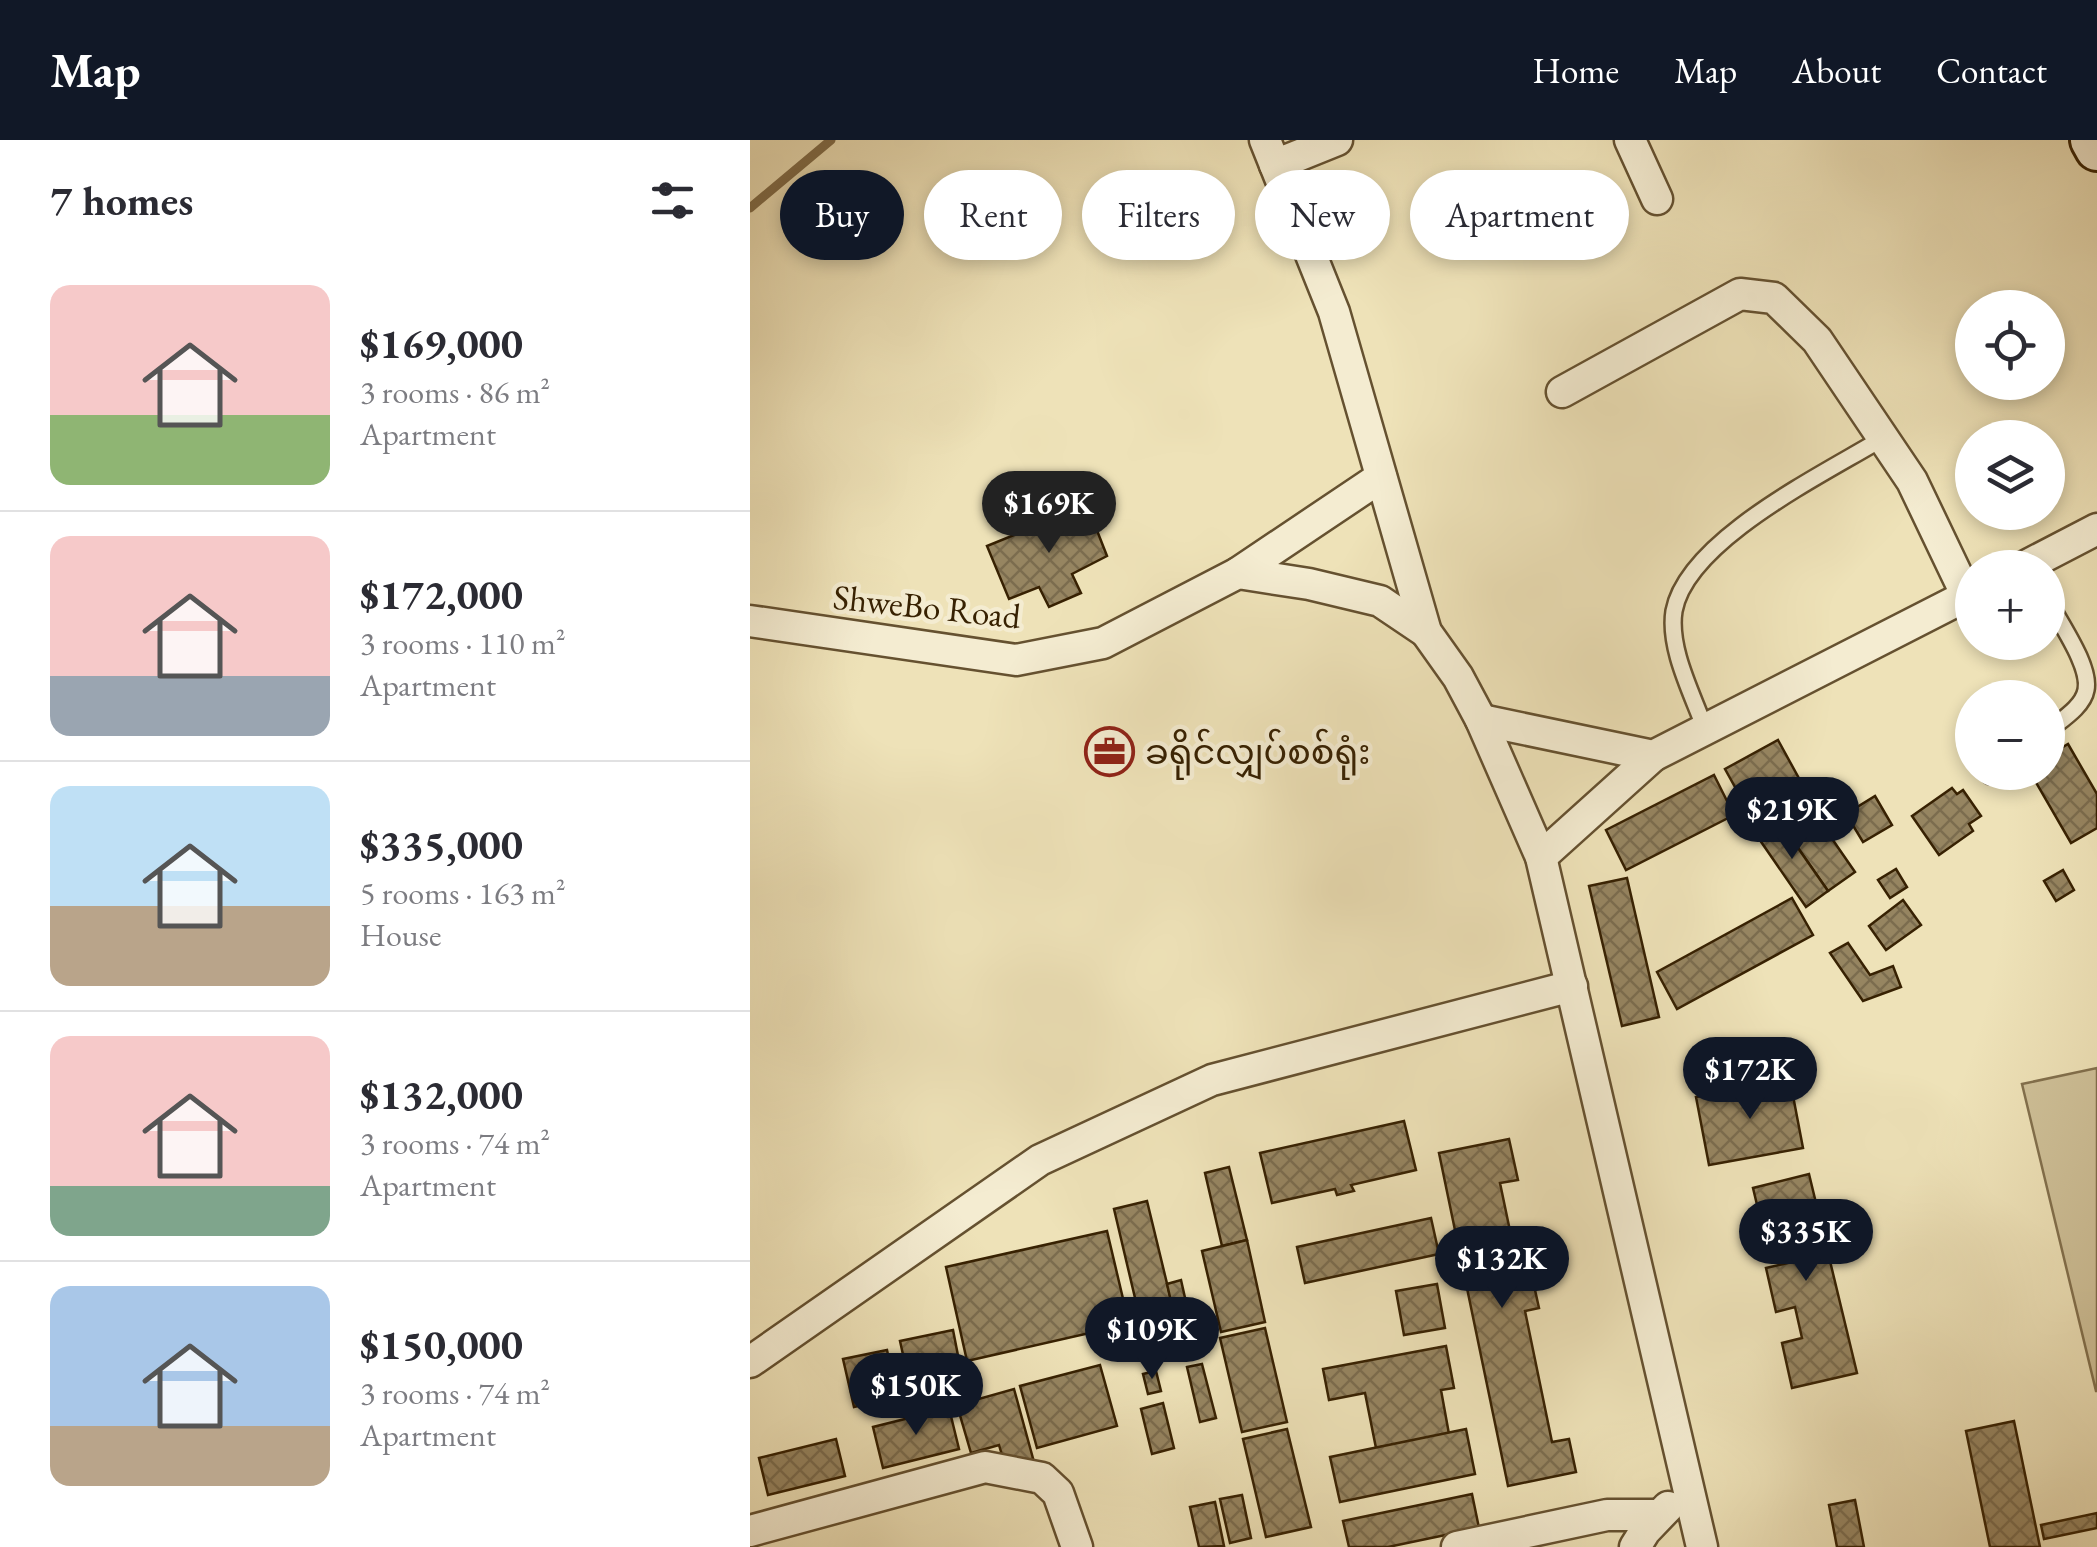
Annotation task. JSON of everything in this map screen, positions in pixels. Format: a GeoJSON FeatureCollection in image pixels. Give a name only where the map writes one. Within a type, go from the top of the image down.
{"type":"FeatureCollection","features":[{"type":"Feature","properties":{"kind":"street"},"geometry":{"type":"LineString","coordinates":[[1337,140],[1270,153],[1334,312],[1426,632],[1458,677],[1481,720],[1541,856],[1702,1547]]}},
{"type":"Feature","properties":{"kind":"street"},"geometry":{"type":"LineString","coordinates":[[1630,140],[1657,200]]}},
{"type":"Feature","properties":{"kind":"street"},"geometry":{"type":"LineString","coordinates":[[2092,140],[2097,149]]}},
{"type":"Feature","properties":{"kind":"street"},"geometry":{"type":"LineString","coordinates":[[1562,392],[1740,294],[1774,298],[1817,340],[1912,482],[1955,565]]}},
{"type":"Feature","properties":{"kind":"street","name":"ShweBo Road"},"geometry":{"type":"LineString","coordinates":[[750,622],[1016,660],[1103,643],[1238,573],[1381,477]]}},
{"type":"Feature","properties":{"kind":"street"},"geometry":{"type":"LineString","coordinates":[[2057,550],[2097,529]]}},
{"type":"Feature","properties":{"kind":"street"},"geometry":{"type":"LineString","coordinates":[[1238,573],[1309,584],[1380,602],[1426,632]]}},
{"type":"Feature","properties":{"kind":"street"},"geometry":{"type":"LineString","coordinates":[[1541,856],[1652,756],[1955,602]]}},
{"type":"Feature","properties":{"kind":"street"},"geometry":{"type":"LineString","coordinates":[[1481,720],[1652,756]]}},
{"type":"Feature","properties":{"kind":"street"},"geometry":{"type":"LineString","coordinates":[[750,1362],[1040,1160],[1212,1080],[1572,986]]}},
{"type":"Feature","properties":{"kind":"street"},"geometry":{"type":"LineString","coordinates":[[750,1531],[986,1467],[1042,1478],[1058,1493],[1076,1547]]}},
{"type":"Feature","properties":{"kind":"street"},"geometry":{"type":"LineString","coordinates":[[1635,1547],[1659,1515],[1690,1490]]}},
{"type":"Feature","properties":{"kind":"street"},"geometry":{"type":"LineString","coordinates":[[1456,1547],[1608,1515],[1659,1515]]}},
{"type":"Feature","properties":{"kind":"lane"},"geometry":{"type":"LineString","coordinates":[[1705,729],[1676,644],[1674,611],[1691,572],[1738,527],[1883,438]]}},
{"type":"Feature","properties":{"kind":"lane"},"geometry":{"type":"LineString","coordinates":[[2065,632],[2084,667],[2086,691],[2065,717]]}},
{"type":"Feature","properties":{"kind":"shaded area"},"geometry":{"type":"Polygon","coordinates":[[[2097,1068],[2097,1391],[2096,1391],[2022,1084],[2097,1068]]]}},
{"type":"Feature","properties":{"kind":"building"},"geometry":{"type":"Polygon","coordinates":[[[1087,505],[1107,556],[1072,574],[1081,593],[1049,607],[1039,587],[1009,599],[987,546],[1087,505]]]}},
{"type":"Feature","properties":{"kind":"building"},"geometry":{"type":"Polygon","coordinates":[[[1778,740],[1813,804],[1793,814],[1778,787],[1745,805],[1725,769],[1778,740]]]}},
{"type":"Feature","properties":{"kind":"building"},"geometry":{"type":"Polygon","coordinates":[[[2068,744],[2097,794],[2097,828],[2071,843],[2040,790],[2065,790],[2068,744]]]}},
{"type":"Feature","properties":{"kind":"building"},"geometry":{"type":"Polygon","coordinates":[[[1714,775],[1734,815],[1626,870],[1606,830],[1714,775]]]}},
{"type":"Feature","properties":{"kind":"building"},"geometry":{"type":"Polygon","coordinates":[[[1952,788],[1957,794],[1963,790],[1981,816],[1969,824],[1973,831],[1939,855],[1912,816],[1952,788]]]}},
{"type":"Feature","properties":{"kind":"building"},"geometry":{"type":"Polygon","coordinates":[[[1875,796],[1892,825],[1863,842],[1846,814],[1875,796]]]}},
{"type":"Feature","properties":{"kind":"building"},"geometry":{"type":"Polygon","coordinates":[[[1810,807],[1855,872],[1828,891],[1782,825],[1810,807]]]}},
{"type":"Feature","properties":{"kind":"building"},"geometry":{"type":"Polygon","coordinates":[[[1777,818],[1828,891],[1806,907],[1755,833],[1777,818]]]}},
{"type":"Feature","properties":{"kind":"building"},"geometry":{"type":"Polygon","coordinates":[[[1896,869],[1907,887],[1890,898],[1878,880],[1896,869]]]}},
{"type":"Feature","properties":{"kind":"building"},"geometry":{"type":"Polygon","coordinates":[[[2063,870],[2074,890],[2056,901],[2044,881],[2063,870]]]}},
{"type":"Feature","properties":{"kind":"building"},"geometry":{"type":"Polygon","coordinates":[[[1627,878],[1659,1017],[1622,1026],[1589,886],[1627,878]]]}},
{"type":"Feature","properties":{"kind":"building"},"geometry":{"type":"Polygon","coordinates":[[[1792,898],[1813,935],[1677,1009],[1657,972],[1792,898]]]}},
{"type":"Feature","properties":{"kind":"building"},"geometry":{"type":"Polygon","coordinates":[[[1903,900],[1921,925],[1886,950],[1869,926],[1903,900]]]}},
{"type":"Feature","properties":{"kind":"building"},"geometry":{"type":"Polygon","coordinates":[[[1848,943],[1870,975],[1893,966],[1901,987],[1863,1001],[1830,953],[1848,943]]]}},
{"type":"Feature","properties":{"kind":"building"},"geometry":{"type":"Polygon","coordinates":[[[1790,1080],[1803,1148],[1709,1165],[1696,1097],[1790,1080]]]}},
{"type":"Feature","properties":{"kind":"building"},"geometry":{"type":"Polygon","coordinates":[[[1404,1121],[1416,1170],[1351,1185],[1354,1191],[1337,1195],[1335,1189],[1272,1203],[1260,1153],[1404,1121]]]}},
{"type":"Feature","properties":{"kind":"building"},"geometry":{"type":"Polygon","coordinates":[[[1509,1139],[1518,1180],[1500,1183],[1519,1274],[1531,1272],[1539,1308],[1525,1311],[1552,1442],[1569,1439],[1576,1472],[1508,1486],[1439,1153],[1509,1139]]]}},
{"type":"Feature","properties":{"kind":"building"},"geometry":{"type":"Polygon","coordinates":[[[1229,1167],[1247,1240],[1222,1246],[1205,1173],[1229,1167]]]}},
{"type":"Feature","properties":{"kind":"building"},"geometry":{"type":"Polygon","coordinates":[[[1809,1174],[1857,1373],[1792,1388],[1782,1343],[1802,1338],[1795,1307],[1776,1312],[1766,1268],[1792,1262],[1783,1226],[1763,1230],[1753,1188],[1809,1174]]]}},
{"type":"Feature","properties":{"kind":"building"},"geometry":{"type":"Polygon","coordinates":[[[1147,1201],[1178,1329],[1144,1336],[1114,1209],[1147,1201]]]}},
{"type":"Feature","properties":{"kind":"building"},"geometry":{"type":"Polygon","coordinates":[[[1431,1218],[1439,1254],[1305,1283],[1297,1247],[1431,1218]]]}},
{"type":"Feature","properties":{"kind":"building"},"geometry":{"type":"Polygon","coordinates":[[[1107,1231],[1129,1324],[967,1361],[946,1267],[1107,1231]]]}},
{"type":"Feature","properties":{"kind":"building"},"geometry":{"type":"Polygon","coordinates":[[[1247,1240],[1265,1322],[1221,1332],[1202,1251],[1247,1240]]]}},
{"type":"Feature","properties":{"kind":"building"},"geometry":{"type":"Polygon","coordinates":[[[1181,1280],[1195,1342],[1181,1345],[1167,1284],[1181,1280]]]}},
{"type":"Feature","properties":{"kind":"building"},"geometry":{"type":"Polygon","coordinates":[[[1437,1284],[1445,1328],[1404,1335],[1396,1291],[1437,1284]]]}},
{"type":"Feature","properties":{"kind":"building"},"geometry":{"type":"Polygon","coordinates":[[[1265,1328],[1287,1422],[1242,1432],[1220,1338],[1265,1328]]]}},
{"type":"Feature","properties":{"kind":"building"},"geometry":{"type":"Polygon","coordinates":[[[953,1330],[963,1381],[911,1391],[900,1341],[953,1330]]]}},
{"type":"Feature","properties":{"kind":"building"},"geometry":{"type":"Polygon","coordinates":[[[1446,1346],[1454,1388],[1441,1390],[1449,1434],[1376,1448],[1365,1393],[1329,1400],[1323,1369],[1446,1346]]]}},
{"type":"Feature","properties":{"kind":"building"},"geometry":{"type":"Polygon","coordinates":[[[887,1350],[897,1397],[854,1407],[843,1359],[887,1350]]]}},
{"type":"Feature","properties":{"kind":"building"},"geometry":{"type":"Polygon","coordinates":[[[1202,1364],[1216,1418],[1200,1422],[1187,1367],[1202,1364]]]}},
{"type":"Feature","properties":{"kind":"building"},"geometry":{"type":"Polygon","coordinates":[[[1100,1365],[1117,1426],[1037,1448],[1020,1386],[1100,1365]]]}},
{"type":"Feature","properties":{"kind":"building"},"geometry":{"type":"Polygon","coordinates":[[[1156,1371],[1161,1391],[1148,1394],[1143,1374],[1156,1371]]]}},
{"type":"Feature","properties":{"kind":"building"},"geometry":{"type":"Polygon","coordinates":[[[1014,1389],[1034,1462],[1006,1469],[999,1445],[971,1453],[957,1405],[1014,1389]]]}},
{"type":"Feature","properties":{"kind":"building"},"geometry":{"type":"Polygon","coordinates":[[[1163,1403],[1174,1448],[1152,1454],[1141,1409],[1163,1403]]]}},
{"type":"Feature","properties":{"kind":"building"},"geometry":{"type":"Polygon","coordinates":[[[949,1408],[959,1449],[883,1468],[873,1427],[949,1408]]]}},
{"type":"Feature","properties":{"kind":"building"},"geometry":{"type":"Polygon","coordinates":[[[2014,1421],[2040,1547],[1990,1547],[1966,1431],[2014,1421]]]}},
{"type":"Feature","properties":{"kind":"building"},"geometry":{"type":"Polygon","coordinates":[[[1287,1429],[1311,1527],[1266,1537],[1243,1439],[1287,1429]]]}},
{"type":"Feature","properties":{"kind":"building"},"geometry":{"type":"Polygon","coordinates":[[[1466,1429],[1475,1474],[1340,1502],[1330,1457],[1466,1429]]]}},
{"type":"Feature","properties":{"kind":"building"},"geometry":{"type":"Polygon","coordinates":[[[836,1439],[845,1476],[768,1495],[759,1458],[836,1439]]]}},
{"type":"Feature","properties":{"kind":"building"},"geometry":{"type":"Polygon","coordinates":[[[1472,1494],[1479,1528],[1388,1547],[1349,1547],[1343,1521],[1472,1494]]]}},
{"type":"Feature","properties":{"kind":"building"},"geometry":{"type":"Polygon","coordinates":[[[1242,1495],[1251,1538],[1230,1543],[1220,1499],[1242,1495]]]}},
{"type":"Feature","properties":{"kind":"building"},"geometry":{"type":"Polygon","coordinates":[[[1855,1500],[1864,1547],[1837,1547],[1829,1505],[1855,1500]]]}},
{"type":"Feature","properties":{"kind":"building"},"geometry":{"type":"Polygon","coordinates":[[[1215,1502],[1224,1546],[1199,1547],[1190,1507],[1215,1502]]]}},
{"type":"Feature","properties":{"kind":"building"},"geometry":{"type":"Polygon","coordinates":[[[2097,1513],[2097,1528],[2044,1539],[2041,1525],[2097,1513]]]}},
{"type":"Feature","properties":{"kind":"waterway"},"geometry":{"type":"LineString","coordinates":[[750,208],[831,140]]}},
{"type":"Feature","properties":{"kind":"place","name":"ခရိုင်လျှပ်စစ်ရုံး"},"geometry":{"type":"Point","coordinates":[1110,751]}}]}
